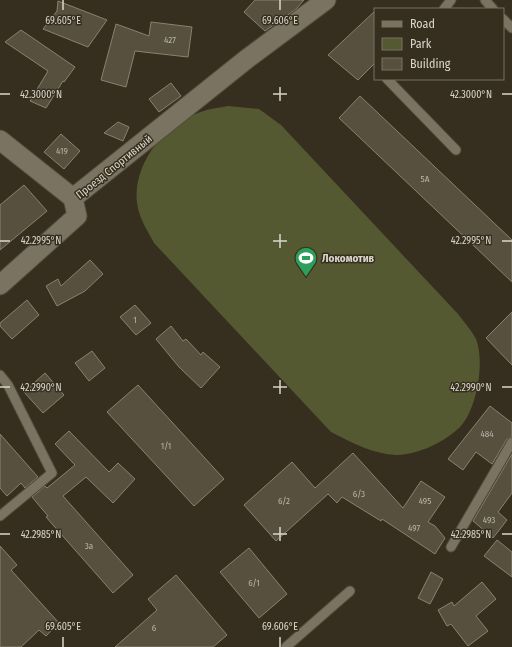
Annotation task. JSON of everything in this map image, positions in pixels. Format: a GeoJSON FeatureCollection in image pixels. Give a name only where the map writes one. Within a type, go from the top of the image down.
{"type":"FeatureCollection","features":[{"type":"Feature","properties":{"kind":"street","name":"Проезд Спортивный"},"geometry":{"type":"LineString","coordinates":[[0,285],[77,216],[73,198],[248,58],[326,0]]}},
{"type":"Feature","properties":{"kind":"street"},"geometry":{"type":"LineString","coordinates":[[0,140],[73,198]]}},
{"type":"Feature","properties":{"kind":"lane"},"geometry":{"type":"LineString","coordinates":[[445,8],[451,0]]}},
{"type":"Feature","properties":{"kind":"lane"},"geometry":{"type":"LineString","coordinates":[[485,0],[492,8]]}},
{"type":"Feature","properties":{"kind":"lane"},"geometry":{"type":"LineString","coordinates":[[504,20],[512,28]]}},
{"type":"Feature","properties":{"kind":"lane"},"geometry":{"type":"LineString","coordinates":[[388,80],[456,150]]}},
{"type":"Feature","properties":{"kind":"lane"},"geometry":{"type":"LineString","coordinates":[[0,375],[8,385],[52,473],[0,516]]}},
{"type":"Feature","properties":{"kind":"lane"},"geometry":{"type":"LineString","coordinates":[[451,547],[512,442]]}},
{"type":"Feature","properties":{"kind":"lane"},"geometry":{"type":"LineString","coordinates":[[286,647],[350,591]]}},
{"type":"Feature","properties":{"kind":"green space","name":"Локомотив"},"geometry":{"type":"Polygon","coordinates":[[[228,106],[259,109],[281,125],[458,314],[476,339],[480,360],[478,385],[475,397],[466,419],[460,427],[447,437],[414,453],[397,455],[380,453],[371,450],[331,432],[154,243],[140,216],[137,197],[138,182],[150,152],[171,128],[184,119],[205,110],[228,106]]]}},
{"type":"Feature","properties":{"kind":"building"},"geometry":{"type":"Polygon","coordinates":[[[255,0],[304,0],[296,9],[265,31],[244,12],[255,0]]]}},
{"type":"Feature","properties":{"kind":"building"},"geometry":{"type":"Polygon","coordinates":[[[58,1],[107,20],[88,47],[43,29],[57,11],[58,1]]]}},
{"type":"Feature","properties":{"kind":"building"},"geometry":{"type":"Polygon","coordinates":[[[374,12],[374,64],[358,80],[328,55],[374,12]]]}},
{"type":"Feature","properties":{"kind":"building"},"geometry":{"type":"Polygon","coordinates":[[[151,22],[192,27],[188,57],[135,51],[126,87],[101,80],[116,24],[149,36],[151,22]]]}},
{"type":"Feature","properties":{"kind":"building"},"geometry":{"type":"Polygon","coordinates":[[[21,30],[75,67],[64,82],[63,81],[46,108],[30,101],[48,71],[5,42],[21,30]]]}},
{"type":"Feature","properties":{"kind":"building"},"geometry":{"type":"Polygon","coordinates":[[[171,83],[181,96],[159,112],[149,99],[171,83]]]}},
{"type":"Feature","properties":{"kind":"building"},"geometry":{"type":"Polygon","coordinates":[[[360,96],[512,240],[512,282],[339,118],[360,96]]]}},
{"type":"Feature","properties":{"kind":"building"},"geometry":{"type":"Polygon","coordinates":[[[118,122],[129,127],[123,141],[104,133],[118,122]]]}},
{"type":"Feature","properties":{"kind":"building"},"geometry":{"type":"Polygon","coordinates":[[[61,134],[80,151],[64,169],[44,152],[61,134]]]}},
{"type":"Feature","properties":{"kind":"building"},"geometry":{"type":"Polygon","coordinates":[[[24,185],[47,211],[0,250],[0,205],[24,185]]]}},
{"type":"Feature","properties":{"kind":"building"},"geometry":{"type":"Polygon","coordinates":[[[90,260],[103,274],[85,291],[57,306],[46,286],[58,279],[61,286],[90,260]]]}},
{"type":"Feature","properties":{"kind":"building"},"geometry":{"type":"Polygon","coordinates":[[[27,300],[39,315],[12,339],[0,326],[0,323],[27,300]]]}},
{"type":"Feature","properties":{"kind":"building"},"geometry":{"type":"Polygon","coordinates":[[[135,305],[151,323],[136,335],[120,317],[135,305]]]}},
{"type":"Feature","properties":{"kind":"building"},"geometry":{"type":"Polygon","coordinates":[[[512,312],[512,365],[486,338],[512,312]]]}},
{"type":"Feature","properties":{"kind":"building"},"geometry":{"type":"Polygon","coordinates":[[[171,326],[183,341],[186,339],[201,355],[203,352],[220,367],[201,388],[179,367],[156,339],[171,326]]]}},
{"type":"Feature","properties":{"kind":"building"},"geometry":{"type":"Polygon","coordinates":[[[92,351],[105,368],[89,381],[75,363],[92,351]]]}},
{"type":"Feature","properties":{"kind":"building"},"geometry":{"type":"Polygon","coordinates":[[[45,373],[64,395],[43,413],[24,392],[45,373]]]}},
{"type":"Feature","properties":{"kind":"building"},"geometry":{"type":"Polygon","coordinates":[[[138,385],[224,479],[194,506],[107,412],[138,385]]]}},
{"type":"Feature","properties":{"kind":"building"},"geometry":{"type":"Polygon","coordinates":[[[490,406],[512,423],[512,436],[507,439],[492,464],[476,452],[463,470],[448,459],[490,406]]]}},
{"type":"Feature","properties":{"kind":"building"},"geometry":{"type":"Polygon","coordinates":[[[69,431],[109,472],[118,463],[135,479],[113,503],[86,477],[63,496],[133,575],[113,593],[46,517],[48,516],[32,497],[45,486],[47,488],[75,465],[55,444],[69,431]]]}},
{"type":"Feature","properties":{"kind":"building"},"geometry":{"type":"Polygon","coordinates":[[[0,434],[38,477],[25,488],[21,483],[7,496],[0,488],[0,434]]]}},
{"type":"Feature","properties":{"kind":"building"},"geometry":{"type":"Polygon","coordinates":[[[353,453],[403,508],[421,481],[445,497],[428,522],[435,526],[445,538],[435,554],[382,519],[381,521],[342,497],[337,503],[328,494],[276,541],[244,505],[292,462],[315,488],[353,453]]]}},
{"type":"Feature","properties":{"kind":"building"},"geometry":{"type":"Polygon","coordinates":[[[512,454],[512,493],[498,512],[507,520],[493,538],[473,521],[512,454]]]}},
{"type":"Feature","properties":{"kind":"building"},"geometry":{"type":"Polygon","coordinates":[[[497,540],[512,552],[512,577],[484,556],[497,540]]]}},
{"type":"Feature","properties":{"kind":"building"},"geometry":{"type":"Polygon","coordinates":[[[0,546],[17,565],[11,570],[59,623],[46,636],[39,630],[21,647],[0,647],[0,546]]]}},
{"type":"Feature","properties":{"kind":"building"},"geometry":{"type":"Polygon","coordinates":[[[249,548],[287,594],[259,618],[220,572],[249,548]]]}},
{"type":"Feature","properties":{"kind":"building"},"geometry":{"type":"Polygon","coordinates":[[[431,572],[443,579],[430,604],[418,598],[431,572]]]}},
{"type":"Feature","properties":{"kind":"building"},"geometry":{"type":"Polygon","coordinates":[[[176,575],[227,635],[213,647],[115,647],[157,610],[148,599],[176,575]]]}},
{"type":"Feature","properties":{"kind":"building"},"geometry":{"type":"Polygon","coordinates":[[[482,582],[496,599],[476,616],[488,631],[468,646],[451,624],[447,626],[438,610],[452,602],[454,606],[482,582]]]}},
{"type":"Feature","properties":{"kind":"place","name":"Локомотив"},"geometry":{"type":"Point","coordinates":[306,278]}}]}
